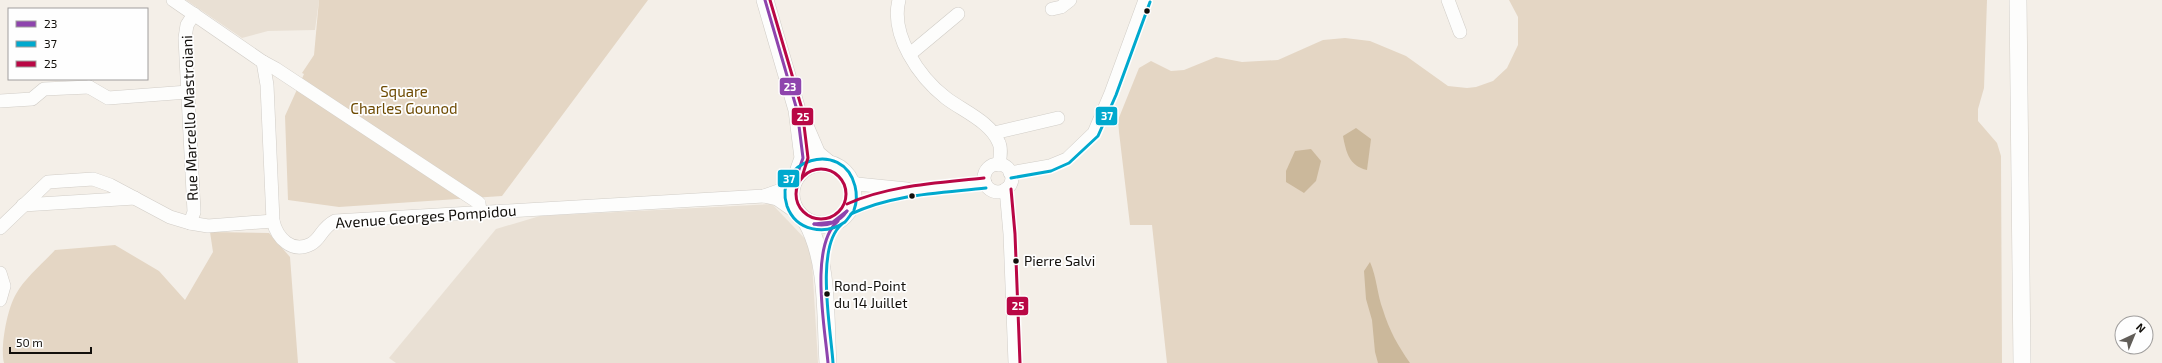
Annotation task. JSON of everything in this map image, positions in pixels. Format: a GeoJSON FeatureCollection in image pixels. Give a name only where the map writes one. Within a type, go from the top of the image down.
{"type":"FeatureCollection","features":[{"type":"Feature","properties":{"kind":"main road"},"geometry":{"type":"LineString","coordinates":[[765,0],[797,110],[803,158],[790,193],[791,202],[802,217],[817,246],[823,285],[828,363]]}},
{"type":"Feature","properties":{"kind":"main road"},"geometry":{"type":"LineString","coordinates":[[2018,0],[2022,363]]}},
{"type":"Feature","properties":{"kind":"main road"},"geometry":{"type":"LineString","coordinates":[[797,110],[818,154],[828,164],[838,168],[848,179],[852,192],[843,215],[832,226],[826,238],[823,285]]}},
{"type":"Feature","properties":{"kind":"main road"},"geometry":{"type":"LineString","coordinates":[[795,178],[812,165],[828,164]]}},
{"type":"Feature","properties":{"kind":"main road"},"geometry":{"type":"LineString","coordinates":[[802,217],[818,225],[827,225],[843,215]]}},
{"type":"Feature","properties":{"kind":"street"},"geometry":{"type":"LineString","coordinates":[[173,0],[263,62],[276,69],[479,203],[480,212]]}},
{"type":"Feature","properties":{"kind":"street"},"geometry":{"type":"LineString","coordinates":[[899,0],[896,17],[898,29],[910,54],[936,90],[994,133],[1000,147],[999,165]]}},
{"type":"Feature","properties":{"kind":"street"},"geometry":{"type":"LineString","coordinates":[[1052,9],[1060,7],[1070,0]]}},
{"type":"Feature","properties":{"kind":"street"},"geometry":{"type":"LineString","coordinates":[[1010,173],[1050,166],[1067,159],[1094,133],[1111,93],[1145,0]]}},
{"type":"Feature","properties":{"kind":"street"},"geometry":{"type":"LineString","coordinates":[[1448,0],[1460,32]]}},
{"type":"Feature","properties":{"kind":"street","name":"Rue Marcello Mastroiani"},"geometry":{"type":"LineString","coordinates":[[190,223],[194,212],[185,38],[187,25],[194,14]]}},
{"type":"Feature","properties":{"kind":"street"},"geometry":{"type":"LineString","coordinates":[[910,54],[958,14]]}},
{"type":"Feature","properties":{"kind":"street","name":"Avenue Georges Pompidou"},"geometry":{"type":"LineString","coordinates":[[263,62],[267,85],[273,221],[275,232],[281,240],[292,246],[302,247],[312,244],[327,225],[335,221],[764,196],[777,192],[795,178]]}},
{"type":"Feature","properties":{"kind":"street"},"geometry":{"type":"LineString","coordinates":[[0,101],[32,99],[44,84],[89,83],[108,98],[188,92]]}},
{"type":"Feature","properties":{"kind":"street"},"geometry":{"type":"LineString","coordinates":[[994,133],[1058,118]]}},
{"type":"Feature","properties":{"kind":"street"},"geometry":{"type":"LineString","coordinates":[[1006,189],[994,191],[985,183],[984,178],[987,170],[994,165],[999,165],[1006,167],[1010,173],[1011,182],[1006,189],[1010,234],[1015,363]]}},
{"type":"Feature","properties":{"kind":"street"},"geometry":{"type":"LineString","coordinates":[[0,228],[48,182],[93,179],[110,185],[170,216],[190,223],[208,226],[273,221]]}},
{"type":"Feature","properties":{"kind":"street"},"geometry":{"type":"LineString","coordinates":[[848,179],[864,185],[921,191]]}},
{"type":"Feature","properties":{"kind":"street"},"geometry":{"type":"LineString","coordinates":[[843,215],[862,202],[921,191],[985,183]]}},
{"type":"Feature","properties":{"kind":"street","name":"Avenue Georges Pompidou"},"geometry":{"type":"LineString","coordinates":[[764,196],[777,199],[802,217]]}},
{"type":"Feature","properties":{"kind":"street"},"geometry":{"type":"LineString","coordinates":[[23,205],[135,198]]}},
{"type":"Feature","properties":{"kind":"street"},"geometry":{"type":"LineString","coordinates":[[0,273],[4,286],[0,300]]}},
{"type":"Feature","properties":{"kind":"shaded area"},"geometry":{"type":"Polygon","coordinates":[[[186,0],[319,0],[315,30],[268,31],[242,38],[186,0]]]}},
{"type":"Feature","properties":{"kind":"shaded area"},"geometry":{"type":"Polygon","coordinates":[[[1356,128],[1371,139],[1367,170],[1352,162],[1345,148],[1343,136],[1356,128]]]}},
{"type":"Feature","properties":{"kind":"shaded area"},"geometry":{"type":"Polygon","coordinates":[[[1311,149],[1321,161],[1316,181],[1304,193],[1286,182],[1286,171],[1295,151],[1311,149]]]}},
{"type":"Feature","properties":{"kind":"shaded area"},"geometry":{"type":"Polygon","coordinates":[[[772,204],[811,245],[818,363],[396,363],[389,358],[496,229],[540,216],[772,204]]]}},
{"type":"Feature","properties":{"kind":"shaded area"},"geometry":{"type":"Polygon","coordinates":[[[1370,262],[1388,324],[1410,363],[1378,363],[1375,352],[1372,320],[1366,299],[1364,271],[1370,262]]]}},
{"type":"Feature","properties":{"kind":"green space","name":"Square Charles Gounod"},"geometry":{"type":"Polygon","coordinates":[[[319,0],[648,0],[502,196],[339,207],[288,200],[285,116],[304,74],[302,73],[314,55],[319,0]]]}},
{"type":"Feature","properties":{"kind":"green space"},"geometry":{"type":"Polygon","coordinates":[[[1509,0],[1987,0],[1984,88],[1978,109],[1978,121],[1997,143],[2001,156],[2002,363],[1167,363],[1152,225],[1130,225],[1119,132],[1118,120],[1139,68],[1151,61],[1171,71],[1184,70],[1216,57],[1242,62],[1278,60],[1323,40],[1345,38],[1370,41],[1406,56],[1448,86],[1467,88],[1476,87],[1493,81],[1507,68],[1518,45],[1518,17],[1509,0]]]}},
{"type":"Feature","properties":{"kind":"green space"},"geometry":{"type":"Polygon","coordinates":[[[210,232],[269,233],[290,257],[298,363],[4,363],[3,348],[5,328],[16,294],[19,288],[34,271],[55,250],[115,245],[159,271],[185,300],[213,252],[210,232]]]}},
{"type":"Feature","properties":{"kind":"transit line","name":"23"},"geometry":{"type":"LineString","coordinates":[[765,0],[797,110],[803,158],[797,175]]}},
{"type":"Feature","properties":{"kind":"transit line","name":"25"},"geometry":{"type":"LineString","coordinates":[[770,0],[802,109],[808,158],[802,177]]}},
{"type":"Feature","properties":{"kind":"transit line","name":"37"},"geometry":{"type":"LineString","coordinates":[[1011,178],[1051,171],[1069,163],[1098,136],[1116,95],[1150,2]]}},
{"type":"Feature","properties":{"kind":"transit line","name":"37"},"geometry":{"type":"LineString","coordinates":[[853,212],[845,222],[829,229],[820,230],[804,226],[791,214],[787,206],[785,190],[790,177],[799,167],[811,161],[824,159],[837,162],[848,171],[855,186],[856,204],[854,210]]}},
{"type":"Feature","properties":{"kind":"transit line","name":"25"},"geometry":{"type":"LineString","coordinates":[[816,169],[826,169],[839,176],[846,189],[846,194],[846,199],[839,212],[826,219],[816,219],[807,215],[800,208],[796,199],[796,189],[800,180],[807,173],[816,169]]}},
{"type":"Feature","properties":{"kind":"transit line","name":"25"},"geometry":{"type":"LineString","coordinates":[[847,204],[897,189],[932,183],[984,178]]}},
{"type":"Feature","properties":{"kind":"transit line","name":"37"},"geometry":{"type":"LineString","coordinates":[[851,214],[867,207],[900,198],[986,188]]}},
{"type":"Feature","properties":{"kind":"transit line","name":"25"},"geometry":{"type":"LineString","coordinates":[[1011,189],[1015,234],[1020,363]]}},
{"type":"Feature","properties":{"kind":"transit line","name":"23"},"geometry":{"type":"LineString","coordinates":[[814,224],[833,222],[847,211]]}},
{"type":"Feature","properties":{"kind":"transit line","name":"23"},"geometry":{"type":"LineString","coordinates":[[814,224],[824,225],[833,223],[841,218],[847,211]]}},
{"type":"Feature","properties":{"kind":"transit line","name":"23"},"geometry":{"type":"LineString","coordinates":[[828,363],[822,309],[821,268],[824,249],[829,233],[838,221]]}},
{"type":"Feature","properties":{"kind":"transit line","name":"37"},"geometry":{"type":"LineString","coordinates":[[833,363],[826,290],[828,252],[833,236],[841,225]]}},
{"type":"Feature","properties":{"kind":"place","name":"Pierre Salvi"},"geometry":{"type":"Point","coordinates":[1016,261]}},
{"type":"Feature","properties":{"kind":"place","name":"Rond-Point du 14 Juillet"},"geometry":{"type":"Point","coordinates":[827,294]}}]}
